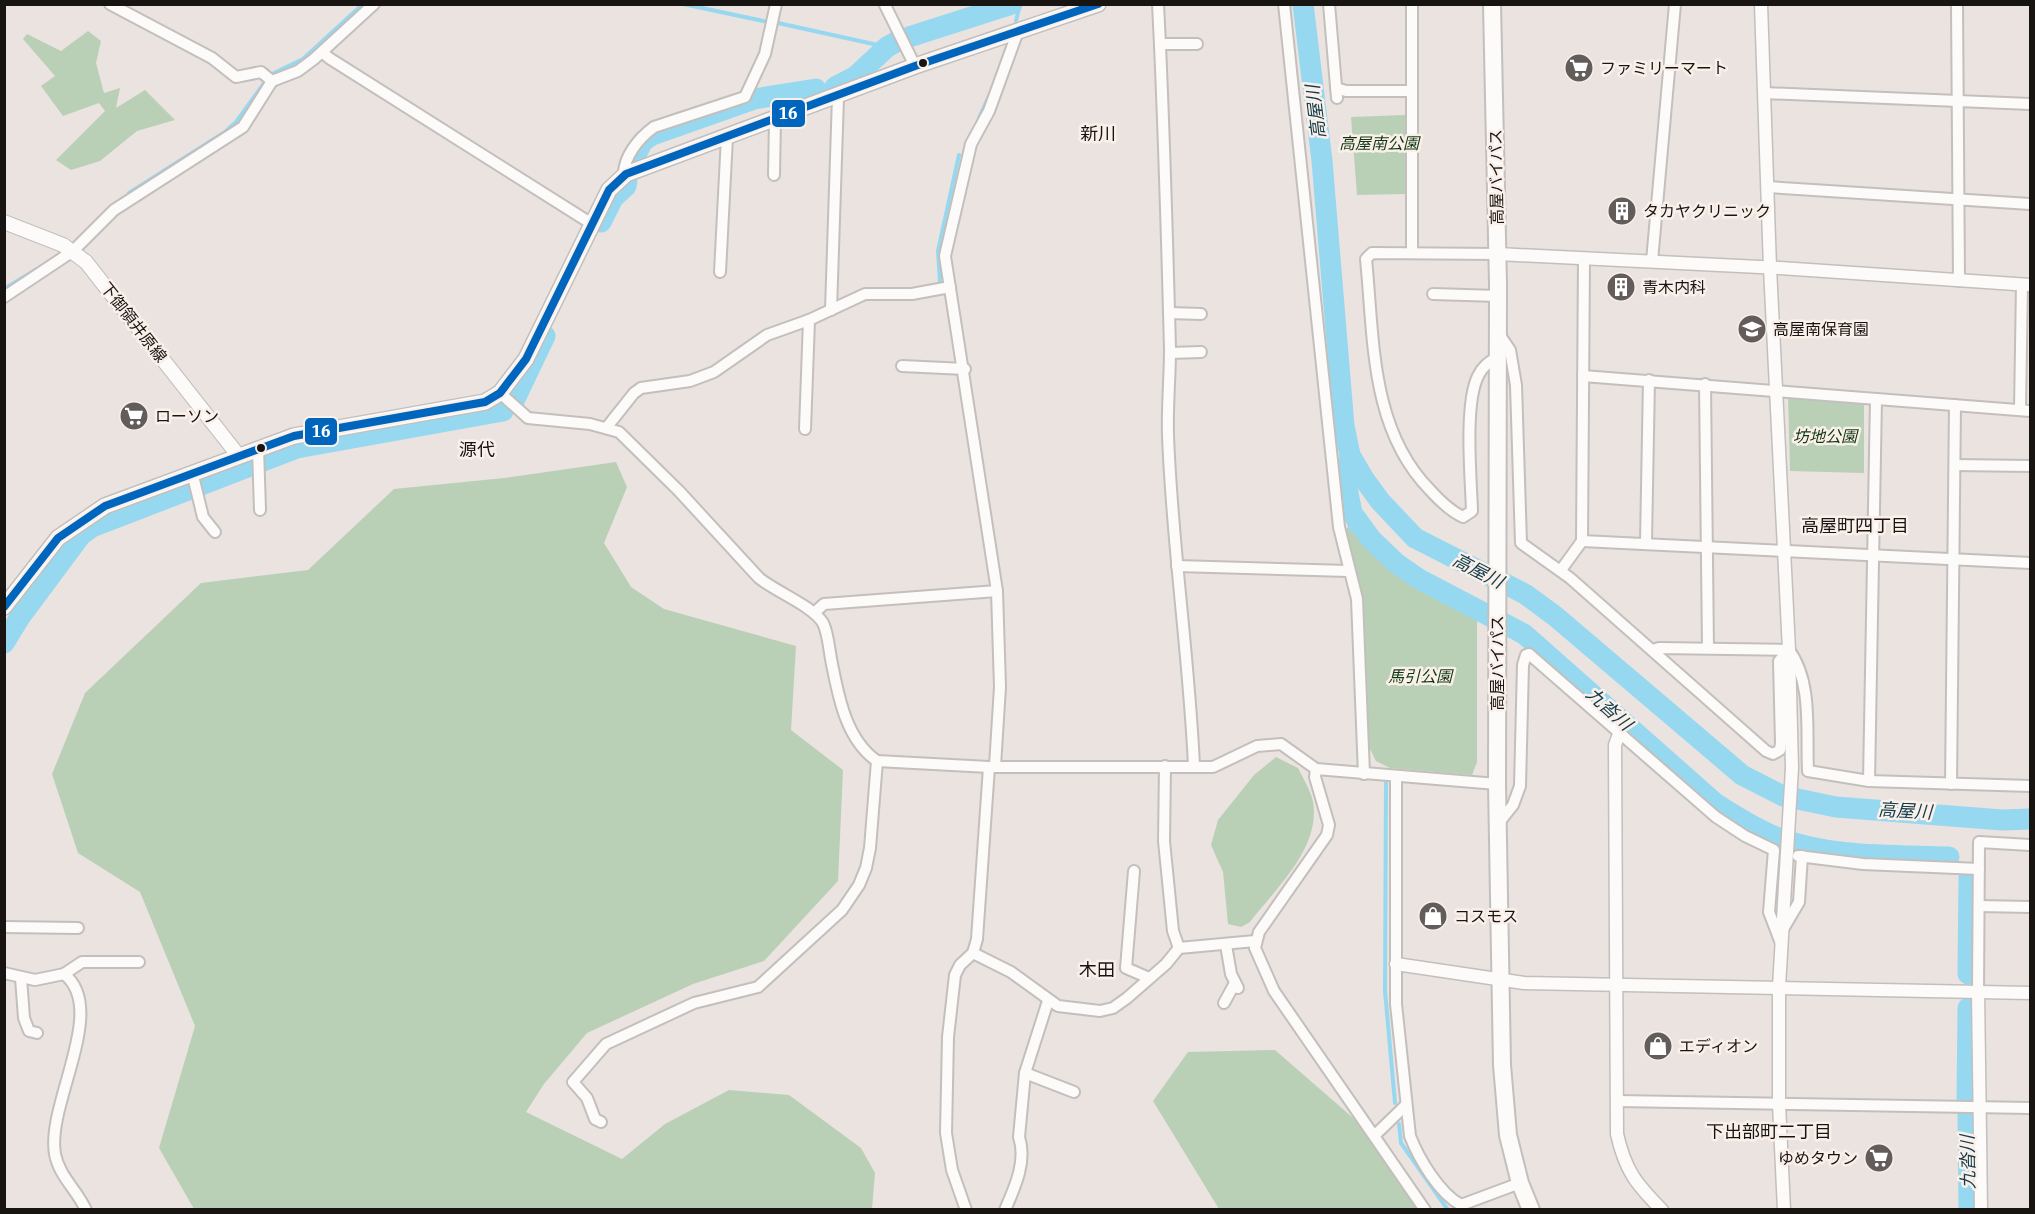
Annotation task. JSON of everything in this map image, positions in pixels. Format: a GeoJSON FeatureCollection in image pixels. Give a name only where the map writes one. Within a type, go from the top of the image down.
{"type":"FeatureCollection","features":[{"type":"Feature","properties":{"kind":"highway","name":"高屋バイパス"},"geometry":{"type":"LineString","coordinates":[[1492,4],[1498,254],[1497,784],[1504,1109],[1520,1183],[1531,1209]]}},
{"type":"Feature","properties":{"kind":"main road"},"geometry":{"type":"LineString","coordinates":[[4,607],[38,561],[76,524],[105,506],[195,483],[238,455],[259,458],[304,434],[485,402],[500,393],[526,359],[609,190],[624,176],[915,66],[1098,4]]}},
{"type":"Feature","properties":{"kind":"main road","name":"下御領井原線"},"geometry":{"type":"LineString","coordinates":[[4,222],[53,240],[73,251],[100,279],[238,455]]}},
{"type":"Feature","properties":{"kind":"street"},"geometry":{"type":"LineString","coordinates":[[110,4],[126,8],[212,58],[236,77],[261,72],[270,78]]}},
{"type":"Feature","properties":{"kind":"street"},"geometry":{"type":"LineString","coordinates":[[4,297],[73,251],[114,210],[243,127],[270,78],[298,71],[374,4]]}},
{"type":"Feature","properties":{"kind":"street"},"geometry":{"type":"LineString","coordinates":[[624,176],[628,158],[643,135],[654,127],[745,97],[765,54],[776,4]]}},
{"type":"Feature","properties":{"kind":"street"},"geometry":{"type":"LineString","coordinates":[[1158,4],[1167,180],[1170,353],[1168,434],[1177,566],[1191,688],[1194,766]]}},
{"type":"Feature","properties":{"kind":"street"},"geometry":{"type":"LineString","coordinates":[[1284,4],[1339,527],[1358,610],[1364,774]]}},
{"type":"Feature","properties":{"kind":"street"},"geometry":{"type":"LineString","coordinates":[[1329,4],[1336,93],[1412,91]]}},
{"type":"Feature","properties":{"kind":"street"},"geometry":{"type":"LineString","coordinates":[[1412,4],[1412,253]]}},
{"type":"Feature","properties":{"kind":"street"},"geometry":{"type":"LineString","coordinates":[[1653,261],[1675,4]]}},
{"type":"Feature","properties":{"kind":"street"},"geometry":{"type":"LineString","coordinates":[[1761,4],[1770,268],[1789,650],[1791,736],[1788,852],[1779,987],[1779,1104],[1784,1209]]}},
{"type":"Feature","properties":{"kind":"street"},"geometry":{"type":"LineString","coordinates":[[1958,4],[1959,281]]}},
{"type":"Feature","properties":{"kind":"street"},"geometry":{"type":"LineString","coordinates":[[885,5],[915,66]]}},
{"type":"Feature","properties":{"kind":"street"},"geometry":{"type":"LineString","coordinates":[[966,1209],[952,1170],[945,1114],[949,1019],[956,975],[960,965],[973,952],[977,939],[1000,687],[997,591],[965,369],[945,256],[970,144],[989,111],[1018,31]]}},
{"type":"Feature","properties":{"kind":"street"},"geometry":{"type":"LineString","coordinates":[[1160,44],[1197,44]]}},
{"type":"Feature","properties":{"kind":"street"},"geometry":{"type":"LineString","coordinates":[[322,52],[328,58],[592,224]]}},
{"type":"Feature","properties":{"kind":"street"},"geometry":{"type":"LineString","coordinates":[[1764,93],[2031,104]]}},
{"type":"Feature","properties":{"kind":"street"},"geometry":{"type":"LineString","coordinates":[[831,310],[838,97]]}},
{"type":"Feature","properties":{"kind":"street"},"geometry":{"type":"LineString","coordinates":[[774,175],[775,120]]}},
{"type":"Feature","properties":{"kind":"street"},"geometry":{"type":"LineString","coordinates":[[720,272],[727,136]]}},
{"type":"Feature","properties":{"kind":"street"},"geometry":{"type":"LineString","coordinates":[[1768,187],[2031,204]]}},
{"type":"Feature","properties":{"kind":"street"},"geometry":{"type":"LineString","coordinates":[[1497,357],[1484,365],[1476,379],[1471,408],[1472,511],[1462,517],[1420,480],[1389,427],[1380,396],[1366,259],[1372,253],[1498,254],[1653,261],[2026,285],[2025,410],[1583,376]]}},
{"type":"Feature","properties":{"kind":"street"},"geometry":{"type":"LineString","coordinates":[[1561,570],[1582,541],[1584,258]]}},
{"type":"Feature","properties":{"kind":"street"},"geometry":{"type":"LineString","coordinates":[[607,427],[634,393],[641,388],[690,381],[714,372],[767,335],[809,320],[865,294],[912,294],[950,287]]}},
{"type":"Feature","properties":{"kind":"street"},"geometry":{"type":"LineString","coordinates":[[1433,294],[1498,296]]}},
{"type":"Feature","properties":{"kind":"street"},"geometry":{"type":"LineString","coordinates":[[1169,313],[1201,314]]}},
{"type":"Feature","properties":{"kind":"street"},"geometry":{"type":"LineString","coordinates":[[805,429],[809,320]]}},
{"type":"Feature","properties":{"kind":"street"},"geometry":{"type":"LineString","coordinates":[[1497,332],[1510,350],[1516,385],[1521,543],[1561,570],[1766,751],[1777,754],[1781,744],[1779,661],[1789,650]]}},
{"type":"Feature","properties":{"kind":"street"},"geometry":{"type":"LineString","coordinates":[[1170,353],[1200,352]]}},
{"type":"Feature","properties":{"kind":"street"},"geometry":{"type":"LineString","coordinates":[[902,366],[965,369]]}},
{"type":"Feature","properties":{"kind":"street"},"geometry":{"type":"LineString","coordinates":[[1646,542],[1649,380]]}},
{"type":"Feature","properties":{"kind":"street"},"geometry":{"type":"LineString","coordinates":[[1705,384],[1708,648]]}},
{"type":"Feature","properties":{"kind":"street"},"geometry":{"type":"LineString","coordinates":[[500,393],[528,418],[607,427],[629,440],[759,578],[772,589],[814,613],[823,623],[838,698],[848,724],[868,754],[877,761],[992,766],[1214,767],[1257,746],[1281,744],[1316,769],[1396,778],[1497,784]]}},
{"type":"Feature","properties":{"kind":"street"},"geometry":{"type":"LineString","coordinates":[[1869,781],[1871,553],[1876,399]]}},
{"type":"Feature","properties":{"kind":"street"},"geometry":{"type":"LineString","coordinates":[[1951,784],[1955,405]]}},
{"type":"Feature","properties":{"kind":"street"},"geometry":{"type":"LineString","coordinates":[[259,458],[260,510]]}},
{"type":"Feature","properties":{"kind":"street"},"geometry":{"type":"LineString","coordinates":[[1955,465],[2031,466]]}},
{"type":"Feature","properties":{"kind":"street"},"geometry":{"type":"LineString","coordinates":[[195,483],[203,517],[215,532]]}},
{"type":"Feature","properties":{"kind":"street"},"geometry":{"type":"LineString","coordinates":[[1582,541],[1955,557],[2031,563]]}},
{"type":"Feature","properties":{"kind":"street"},"geometry":{"type":"LineString","coordinates":[[1177,566],[1348,572]]}},
{"type":"Feature","properties":{"kind":"street"},"geometry":{"type":"LineString","coordinates":[[814,613],[824,604],[997,591]]}},
{"type":"Feature","properties":{"kind":"street"},"geometry":{"type":"LineString","coordinates":[[1653,650],[1659,648],[1789,650]]}},
{"type":"Feature","properties":{"kind":"street"},"geometry":{"type":"LineString","coordinates":[[1789,650],[1796,659],[1803,681],[1808,771],[1869,781],[2031,786]]}},
{"type":"Feature","properties":{"kind":"street"},"geometry":{"type":"LineString","coordinates":[[1498,824],[1513,805],[1520,786],[1523,665],[1526,655],[1529,654],[1716,817],[1746,836],[1788,852],[1863,864],[1979,869]]}},
{"type":"Feature","properties":{"kind":"street"},"geometry":{"type":"LineString","coordinates":[[1619,734],[1615,745],[1617,1134],[1627,1169],[1638,1186],[1662,1209]]}},
{"type":"Feature","properties":{"kind":"street"},"geometry":{"type":"LineString","coordinates":[[601,1122],[595,1119],[586,1098],[573,1082],[603,1046],[694,1003],[758,987],[851,899],[866,868],[870,848],[877,761]]}},
{"type":"Feature","properties":{"kind":"street"},"geometry":{"type":"LineString","coordinates":[[1165,766],[1164,841],[1173,931],[1179,948]]}},
{"type":"Feature","properties":{"kind":"street"},"geometry":{"type":"LineString","coordinates":[[1316,769],[1315,777],[1329,825],[1327,835],[1255,941],[1259,961],[1274,991],[1425,1209]]}},
{"type":"Feature","properties":{"kind":"street"},"geometry":{"type":"LineString","coordinates":[[1396,778],[1396,1004],[1410,1136],[1416,1151],[1451,1199],[1461,1204],[1520,1183]]}},
{"type":"Feature","properties":{"kind":"street"},"geometry":{"type":"LineString","coordinates":[[1981,1209],[1978,991],[1979,842],[2031,844]]}},
{"type":"Feature","properties":{"kind":"street"},"geometry":{"type":"LineString","coordinates":[[1782,947],[1769,912],[1788,852]]}},
{"type":"Feature","properties":{"kind":"street"},"geometry":{"type":"LineString","coordinates":[[1134,871],[1126,968],[1149,978]]}},
{"type":"Feature","properties":{"kind":"street"},"geometry":{"type":"LineString","coordinates":[[1979,906],[2031,907]]}},
{"type":"Feature","properties":{"kind":"street"},"geometry":{"type":"LineString","coordinates":[[4,927],[78,928]]}},
{"type":"Feature","properties":{"kind":"street"},"geometry":{"type":"LineString","coordinates":[[973,952],[1011,972],[1048,1001],[1058,1006],[1100,1011],[1113,1008],[1149,978],[1179,948],[1255,941]]}},
{"type":"Feature","properties":{"kind":"street"},"geometry":{"type":"LineString","coordinates":[[1224,1003],[1236,986],[1231,974],[1226,945]]}},
{"type":"Feature","properties":{"kind":"street"},"geometry":{"type":"LineString","coordinates":[[4,973],[35,980],[64,974],[82,962],[139,962]]}},
{"type":"Feature","properties":{"kind":"street"},"geometry":{"type":"LineString","coordinates":[[1396,964],[1500,981],[2031,993]]}},
{"type":"Feature","properties":{"kind":"street"},"geometry":{"type":"LineString","coordinates":[[64,974],[74,982],[80,994],[81,1008],[71,1064],[57,1112],[54,1136],[55,1154],[60,1170],[86,1209]]}},
{"type":"Feature","properties":{"kind":"street"},"geometry":{"type":"LineString","coordinates":[[21,978],[24,1018],[29,1031],[37,1033]]}},
{"type":"Feature","properties":{"kind":"street"},"geometry":{"type":"LineString","coordinates":[[1005,1209],[1019,1176],[1022,1145],[1019,1137],[1025,1073],[1048,1001]]}},
{"type":"Feature","properties":{"kind":"street"},"geometry":{"type":"LineString","coordinates":[[1025,1073],[1074,1092]]}},
{"type":"Feature","properties":{"kind":"street"},"geometry":{"type":"LineString","coordinates":[[1618,1101],[2031,1108]]}},
{"type":"Feature","properties":{"kind":"street"},"geometry":{"type":"LineString","coordinates":[[1375,1135],[1406,1105]]}},
{"type":"Feature","properties":{"kind":"green space"},"geometry":{"type":"Polygon","coordinates":[[[88,31],[101,41],[96,63],[104,93],[120,88],[116,108],[145,90],[175,120],[137,131],[100,161],[71,170],[56,160],[105,111],[99,103],[63,116],[41,86],[55,76],[23,39],[27,34],[61,51],[88,31]]]}},
{"type":"Feature","properties":{"kind":"green space","name":"高屋南公園"},"geometry":{"type":"Polygon","coordinates":[[[1405,115],[1406,194],[1357,195],[1351,117],[1405,115]]]}},
{"type":"Feature","properties":{"kind":"green space","name":"坊地公園"},"geometry":{"type":"Polygon","coordinates":[[[1788,396],[1864,402],[1864,473],[1790,471],[1788,396]]]}},
{"type":"Feature","properties":{"kind":"green space"},"geometry":{"type":"Polygon","coordinates":[[[616,462],[627,487],[604,543],[631,587],[664,609],[796,646],[791,730],[843,770],[838,881],[764,961],[693,984],[587,1033],[544,1084],[526,1112],[622,1159],[665,1124],[729,1090],[789,1095],[861,1148],[875,1173],[872,1209],[194,1209],[159,1148],[195,1026],[140,892],[78,853],[52,774],[85,693],[201,583],[308,570],[394,489],[504,478],[616,462]]]}},
{"type":"Feature","properties":{"kind":"green space","name":"馬引公園"},"geometry":{"type":"Polygon","coordinates":[[[1354,524],[1366,541],[1393,567],[1425,588],[1477,615],[1477,762],[1472,775],[1390,768],[1376,761],[1367,743],[1355,571],[1346,529],[1354,524]]]}},
{"type":"Feature","properties":{"kind":"green space"},"geometry":{"type":"Polygon","coordinates":[[[1276,757],[1298,768],[1309,789],[1313,802],[1314,819],[1310,836],[1294,867],[1250,922],[1241,927],[1228,924],[1223,872],[1211,845],[1218,820],[1254,775],[1276,757]]]}},
{"type":"Feature","properties":{"kind":"green space"},"geometry":{"type":"Polygon","coordinates":[[[1275,1050],[1375,1137],[1418,1209],[1219,1209],[1153,1101],[1188,1052],[1275,1050]]]}},
{"type":"Feature","properties":{"kind":"waterway"},"geometry":{"type":"LineString","coordinates":[[129,193],[225,132],[236,122],[270,75],[303,59],[363,4]]}},
{"type":"Feature","properties":{"kind":"waterway"},"geometry":{"type":"LineString","coordinates":[[683,4],[768,22]]}},
{"type":"Feature","properties":{"kind":"waterway"},"geometry":{"type":"LineString","coordinates":[[909,37],[1012,4]]}},
{"type":"Feature","properties":{"kind":"waterway"},"geometry":{"type":"LineString","coordinates":[[1016,21],[1020,4]]}},
{"type":"Feature","properties":{"kind":"waterway","name":"高屋川"},"geometry":{"type":"LineString","coordinates":[[1303,4],[1322,161],[1344,426],[1350,455],[1380,501],[1415,538],[1525,594],[1555,616],[1742,775],[1783,796],[1836,807],[2002,820],[2030,819]]}},
{"type":"Feature","properties":{"kind":"waterway"},"geometry":{"type":"LineString","coordinates":[[778,23],[887,47]]}},
{"type":"Feature","properties":{"kind":"waterway"},"geometry":{"type":"LineString","coordinates":[[835,87],[856,76],[887,47],[896,42]]}},
{"type":"Feature","properties":{"kind":"waterway"},"geometry":{"type":"LineString","coordinates":[[632,162],[643,141],[652,135],[754,99],[816,89]]}},
{"type":"Feature","properties":{"kind":"waterway"},"geometry":{"type":"LineString","coordinates":[[979,118],[989,96]]}},
{"type":"Feature","properties":{"kind":"waterway"},"geometry":{"type":"LineString","coordinates":[[940,282],[938,251],[959,155]]}},
{"type":"Feature","properties":{"kind":"waterway"},"geometry":{"type":"LineString","coordinates":[[601,222],[613,198],[626,186],[627,181]]}},
{"type":"Feature","properties":{"kind":"waterway"},"geometry":{"type":"LineString","coordinates":[[4,289],[37,269]]}},
{"type":"Feature","properties":{"kind":"waterway"},"geometry":{"type":"LineString","coordinates":[[513,403],[545,336]]}},
{"type":"Feature","properties":{"kind":"waterway"},"geometry":{"type":"LineString","coordinates":[[4,643],[20,617],[81,535],[92,527],[297,448],[503,411]]}},
{"type":"Feature","properties":{"kind":"waterway","name":"九沓川"},"geometry":{"type":"LineString","coordinates":[[1350,455],[1347,488],[1352,513],[1371,539],[1396,563],[1419,579],[1524,634],[1715,803],[1745,822],[1776,837],[1818,849],[1861,854],[1949,857]]}},
{"type":"Feature","properties":{"kind":"waterway"},"geometry":{"type":"LineString","coordinates":[[1347,501],[1350,529]]}},
{"type":"Feature","properties":{"kind":"waterway"},"geometry":{"type":"LineString","coordinates":[[1386,783],[1385,991],[1395,1103]]}},
{"type":"Feature","properties":{"kind":"waterway","name":"九沓川"},"geometry":{"type":"LineString","coordinates":[[1968,974],[1969,877]]}},
{"type":"Feature","properties":{"kind":"waterway","name":"九沓川"},"geometry":{"type":"LineString","coordinates":[[1967,1101],[1968,1008]]}},
{"type":"Feature","properties":{"kind":"waterway","name":"九沓川"},"geometry":{"type":"LineString","coordinates":[[1968,1114],[1969,1210]]}},
{"type":"Feature","properties":{"kind":"waterway"},"geometry":{"type":"LineString","coordinates":[[1399,1124],[1401,1143],[1448,1210]]}},
{"type":"Feature","properties":{"kind":"transit line","name":"16"},"geometry":{"type":"LineString","coordinates":[[4,607],[58,538],[105,506],[294,436],[485,402],[500,393],[526,359],[609,190],[626,174],[915,66],[1098,4]]}},
{"type":"Feature","properties":{"kind":"place","name":"ファミリーマート"},"geometry":{"type":"Point","coordinates":[1579,68]}},
{"type":"Feature","properties":{"kind":"place","name":"タカヤクリニック"},"geometry":{"type":"Point","coordinates":[1622,211]}},
{"type":"Feature","properties":{"kind":"place","name":"青木内科"},"geometry":{"type":"Point","coordinates":[1621,287]}},
{"type":"Feature","properties":{"kind":"place","name":"高屋南保育園"},"geometry":{"type":"Point","coordinates":[1752,329]}},
{"type":"Feature","properties":{"kind":"place","name":"ローソン"},"geometry":{"type":"Point","coordinates":[134,416]}},
{"type":"Feature","properties":{"kind":"place","name":"コスモス"},"geometry":{"type":"Point","coordinates":[1433,916]}},
{"type":"Feature","properties":{"kind":"place","name":"エディオン"},"geometry":{"type":"Point","coordinates":[1658,1046]}},
{"type":"Feature","properties":{"kind":"place","name":"ゆめタウン"},"geometry":{"type":"Point","coordinates":[1879,1158]}},
{"type":"Feature","properties":{"kind":"district","name":"新川"},"geometry":{"type":"Point","coordinates":[1098,134]}},
{"type":"Feature","properties":{"kind":"district","name":"源代"},"geometry":{"type":"Point","coordinates":[477,450]}},
{"type":"Feature","properties":{"kind":"district","name":"高屋町四丁目"},"geometry":{"type":"Point","coordinates":[1855,526]}},
{"type":"Feature","properties":{"kind":"district","name":"木田"},"geometry":{"type":"Point","coordinates":[1097,970]}},
{"type":"Feature","properties":{"kind":"district","name":"下出部町二丁目"},"geometry":{"type":"Point","coordinates":[1769,1132]}}]}
